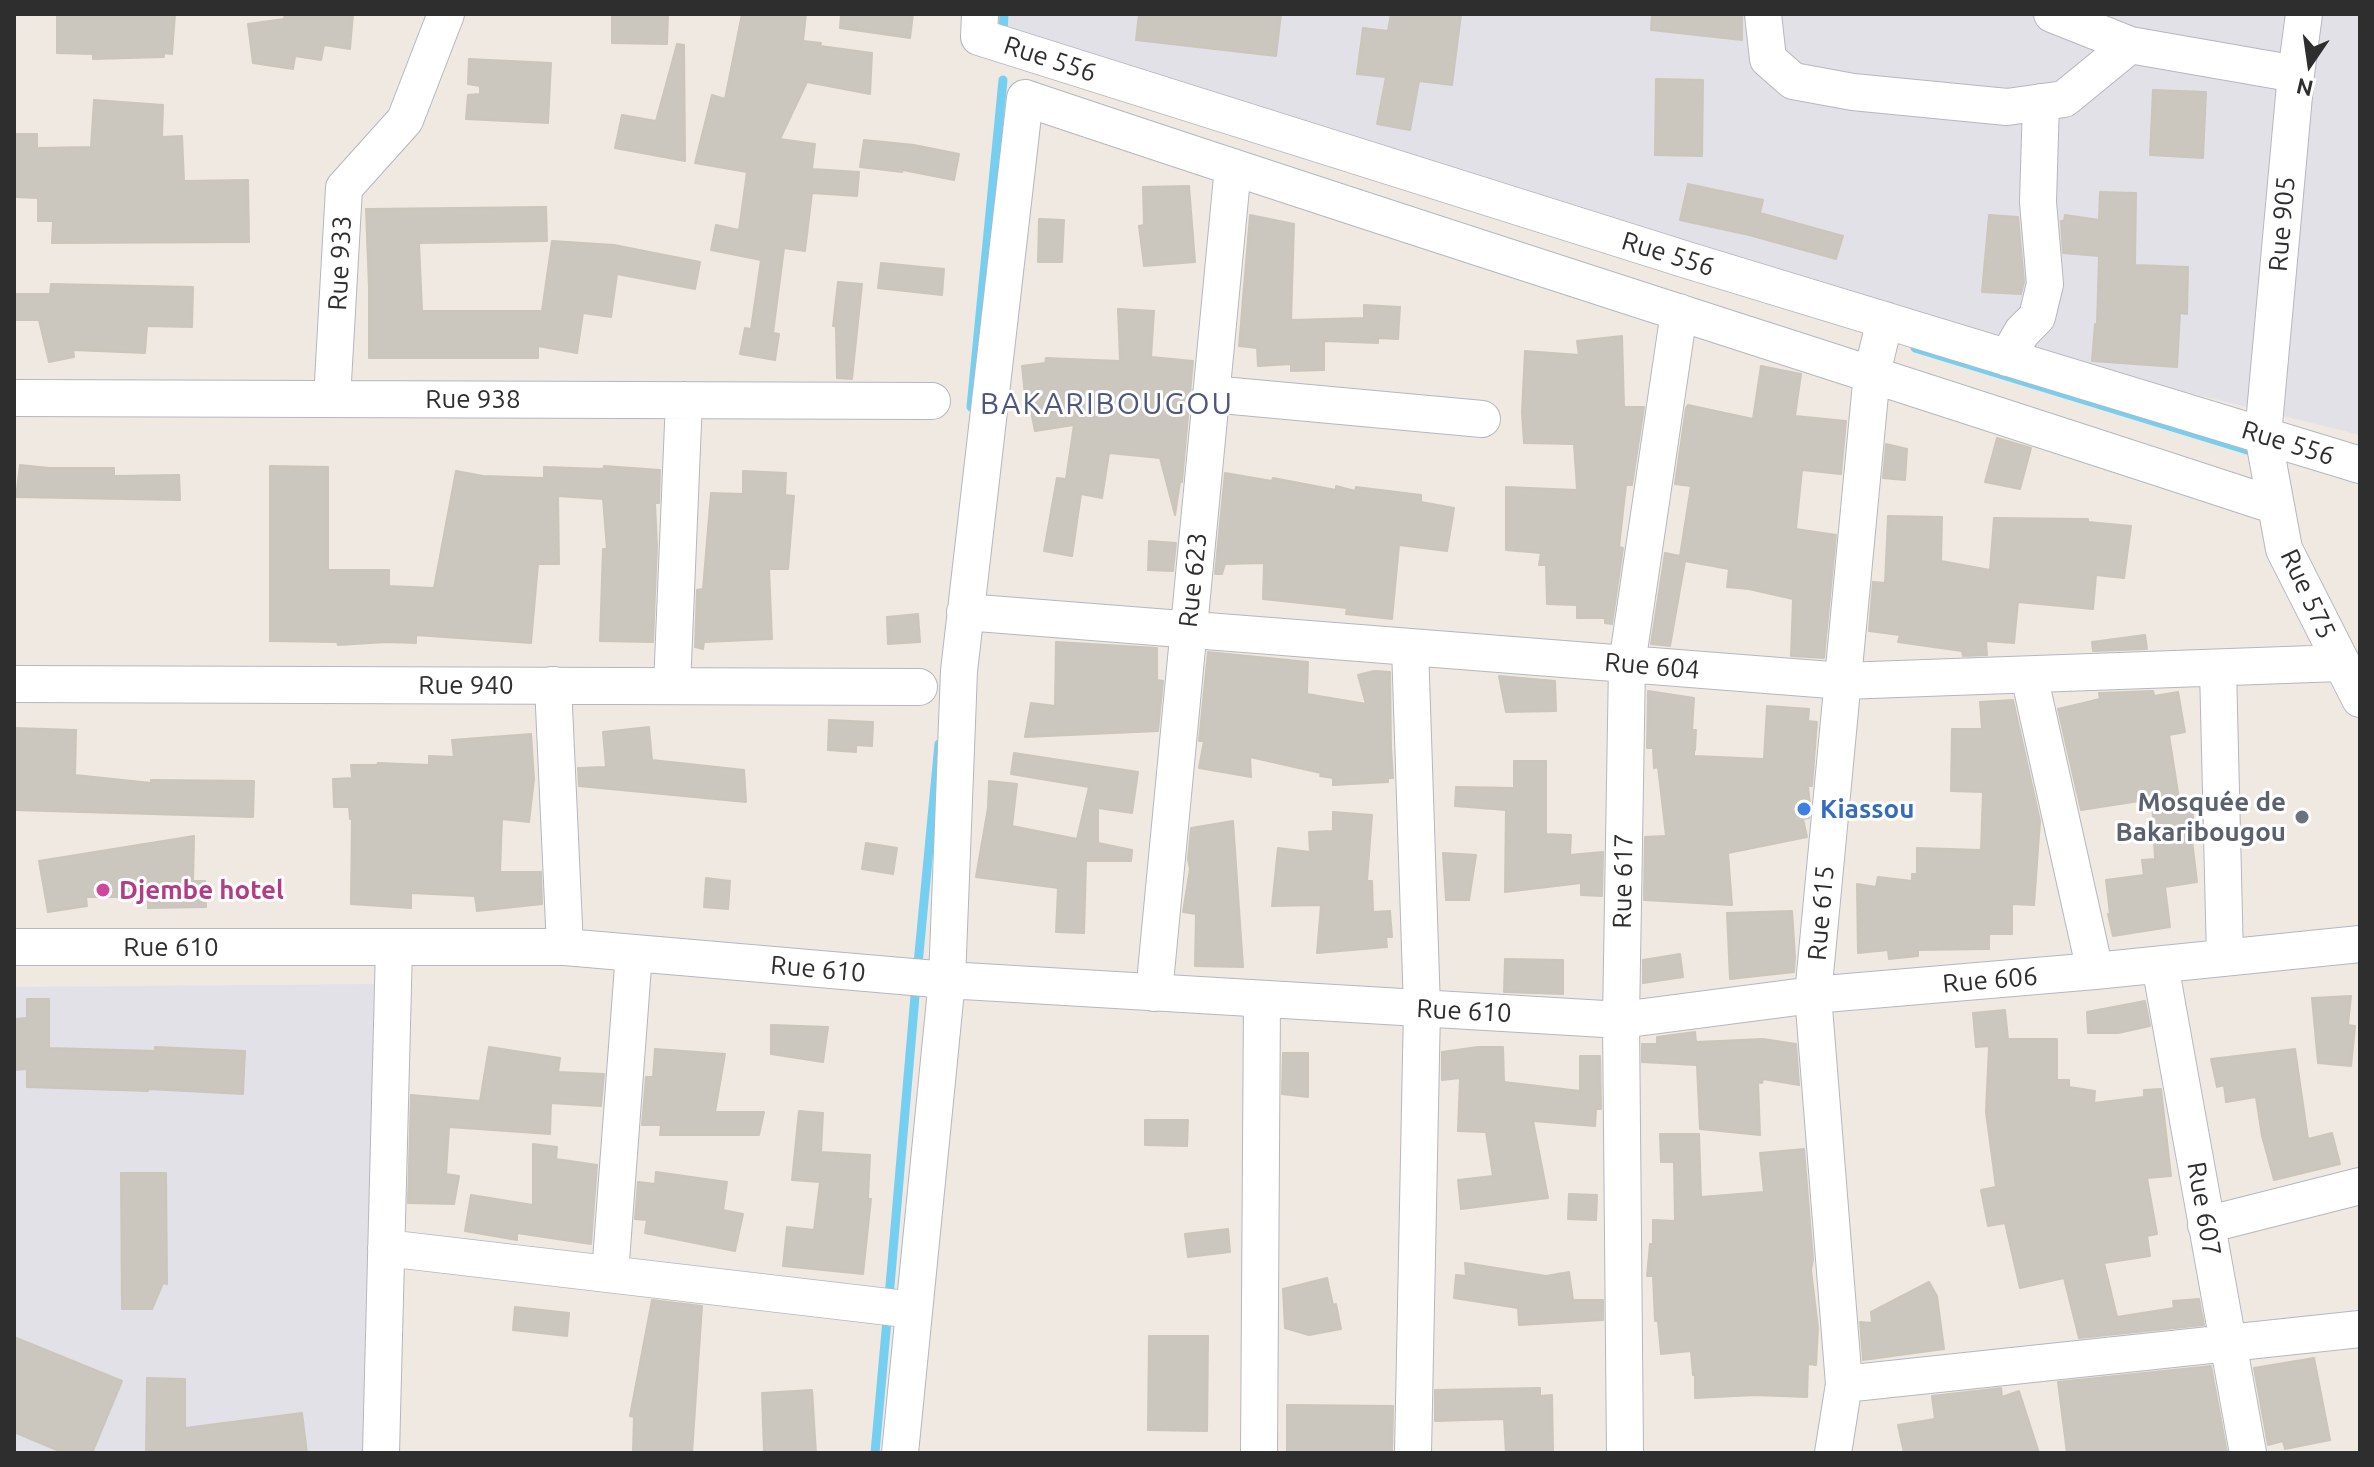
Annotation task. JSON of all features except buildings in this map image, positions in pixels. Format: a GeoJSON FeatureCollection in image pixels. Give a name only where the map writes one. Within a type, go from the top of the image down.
{"type":"FeatureCollection","features":[{"type":"Feature","properties":{"kind":"street","name":"Rue 933"},"geometry":{"type":"LineString","coordinates":[[332,399],[344,188],[405,120],[446,14]]}},
{"type":"Feature","properties":{"kind":"street"},"geometry":{"type":"LineString","coordinates":[[1763,14],[1768,59],[1793,81],[1853,92],[2007,107],[2064,99],[2130,45]]}},
{"type":"Feature","properties":{"kind":"street"},"geometry":{"type":"LineString","coordinates":[[2052,14],[2130,45],[2296,74]]}},
{"type":"Feature","properties":{"kind":"street","name":"Rue 905"},"geometry":{"type":"LineString","coordinates":[[2266,451],[2296,74],[2304,14]]}},
{"type":"Feature","properties":{"kind":"street","name":"Rue 556"},"geometry":{"type":"LineString","coordinates":[[979,25],[1214,111],[1879,343],[2007,358],[2266,451],[2360,465]]}},
{"type":"Feature","properties":{"kind":"street"},"geometry":{"type":"LineString","coordinates":[[900,1453],[947,980],[959,671],[1025,98],[1679,312],[1879,343],[2276,506]]}},
{"type":"Feature","properties":{"kind":"street"},"geometry":{"type":"LineString","coordinates":[[2007,358],[2022,332],[2037,317],[2045,284],[2038,202],[2041,102]]}},
{"type":"Feature","properties":{"kind":"street","name":"Rue 623"},"geometry":{"type":"LineString","coordinates":[[1154,993],[1211,394],[1217,162],[1214,111]]}},
{"type":"Feature","properties":{"kind":"street","name":"Rue 617"},"geometry":{"type":"LineString","coordinates":[[1625,1453],[1621,1020],[1627,664],[1679,312]]}},
{"type":"Feature","properties":{"kind":"street","name":"Rue 615"},"geometry":{"type":"LineString","coordinates":[[1833,1453],[1844,1384],[1813,995],[1879,343]]}},
{"type":"Feature","properties":{"kind":"street"},"geometry":{"type":"LineString","coordinates":[[1211,394],[1482,419]]}},
{"type":"Feature","properties":{"kind":"street","name":"Rue 938"},"geometry":{"type":"LineString","coordinates":[[14,398],[932,401]]}},
{"type":"Feature","properties":{"kind":"street"},"geometry":{"type":"LineString","coordinates":[[672,686],[684,400]]}},
{"type":"Feature","properties":{"kind":"street","name":"Rue 575"},"geometry":{"type":"LineString","coordinates":[[2266,451],[2284,549],[2360,699]]}},
{"type":"Feature","properties":{"kind":"street","name":"Rue 604"},"geometry":{"type":"LineString","coordinates":[[965,612],[1843,681],[2340,663]]}},
{"type":"Feature","properties":{"kind":"street"},"geometry":{"type":"LineString","coordinates":[[1410,647],[1422,1008],[1413,1453]]}},
{"type":"Feature","properties":{"kind":"street"},"geometry":{"type":"LineString","coordinates":[[2218,668],[2225,958]]}},
{"type":"Feature","properties":{"kind":"street"},"geometry":{"type":"LineString","coordinates":[[2029,675],[2095,971]]}},
{"type":"Feature","properties":{"kind":"street","name":"Rue 940"},"geometry":{"type":"LineString","coordinates":[[14,684],[919,687]]}},
{"type":"Feature","properties":{"kind":"street"},"geometry":{"type":"LineString","coordinates":[[553,685],[565,947]]}},
{"type":"Feature","properties":{"kind":"street","name":"Rue 606"},"geometry":{"type":"LineString","coordinates":[[1621,1020],[1813,995],[2360,944]]}},
{"type":"Feature","properties":{"kind":"street","name":"Rue 610"},"geometry":{"type":"LineString","coordinates":[[14,947],[565,947],[947,980],[1621,1020]]}},
{"type":"Feature","properties":{"kind":"street"},"geometry":{"type":"LineString","coordinates":[[381,1453],[394,947]]}},
{"type":"Feature","properties":{"kind":"street"},"geometry":{"type":"LineString","coordinates":[[610,1274],[634,953]]}},
{"type":"Feature","properties":{"kind":"street","name":"Rue 607"},"geometry":{"type":"LineString","coordinates":[[2160,965],[2248,1453]]}},
{"type":"Feature","properties":{"kind":"street"},"geometry":{"type":"LineString","coordinates":[[1259,1453],[1262,999]]}},
{"type":"Feature","properties":{"kind":"street"},"geometry":{"type":"LineString","coordinates":[[2206,1225],[2360,1186]]}},
{"type":"Feature","properties":{"kind":"street"},"geometry":{"type":"LineString","coordinates":[[386,1248],[914,1310]]}},
{"type":"Feature","properties":{"kind":"street"},"geometry":{"type":"LineString","coordinates":[[1844,1384],[2360,1329]]}},
{"type":"Feature","properties":{"kind":"shaded area"},"geometry":{"type":"Polygon","coordinates":[[[991,14],[2360,14],[2360,435],[1969,338],[990,36],[991,14]]]}},
{"type":"Feature","properties":{"kind":"shaded area"},"geometry":{"type":"Polygon","coordinates":[[[379,984],[372,1453],[14,1453],[14,987],[379,984]]]}},
{"type":"Feature","properties":{"kind":"waterway"},"geometry":{"type":"LineString","coordinates":[[1003,32],[1004,14]]}},
{"type":"Feature","properties":{"kind":"waterway"},"geometry":{"type":"LineString","coordinates":[[971,407],[1003,80]]}},
{"type":"Feature","properties":{"kind":"waterway"},"geometry":{"type":"LineString","coordinates":[[1915,348],[2257,453]]}},
{"type":"Feature","properties":{"kind":"waterway"},"geometry":{"type":"LineString","coordinates":[[918,964],[939,744]]}},
{"type":"Feature","properties":{"kind":"waterway"},"geometry":{"type":"LineString","coordinates":[[889,1297],[915,996]]}},
{"type":"Feature","properties":{"kind":"waterway"},"geometry":{"type":"LineString","coordinates":[[875,1453],[887,1320]]}},
{"type":"Feature","properties":{"kind":"place","name":"Kiassou"},"geometry":{"type":"Point","coordinates":[1804,809]}},
{"type":"Feature","properties":{"kind":"place","name":"Mosquée de Bakaribougou"},"geometry":{"type":"Point","coordinates":[2302,817]}},
{"type":"Feature","properties":{"kind":"place","name":"Djembe hotel"},"geometry":{"type":"Point","coordinates":[103,890]}},
{"type":"Feature","properties":{"kind":"district","name":"BAKARIBOUGOU"},"geometry":{"type":"Point","coordinates":[1107,404]}}]}
